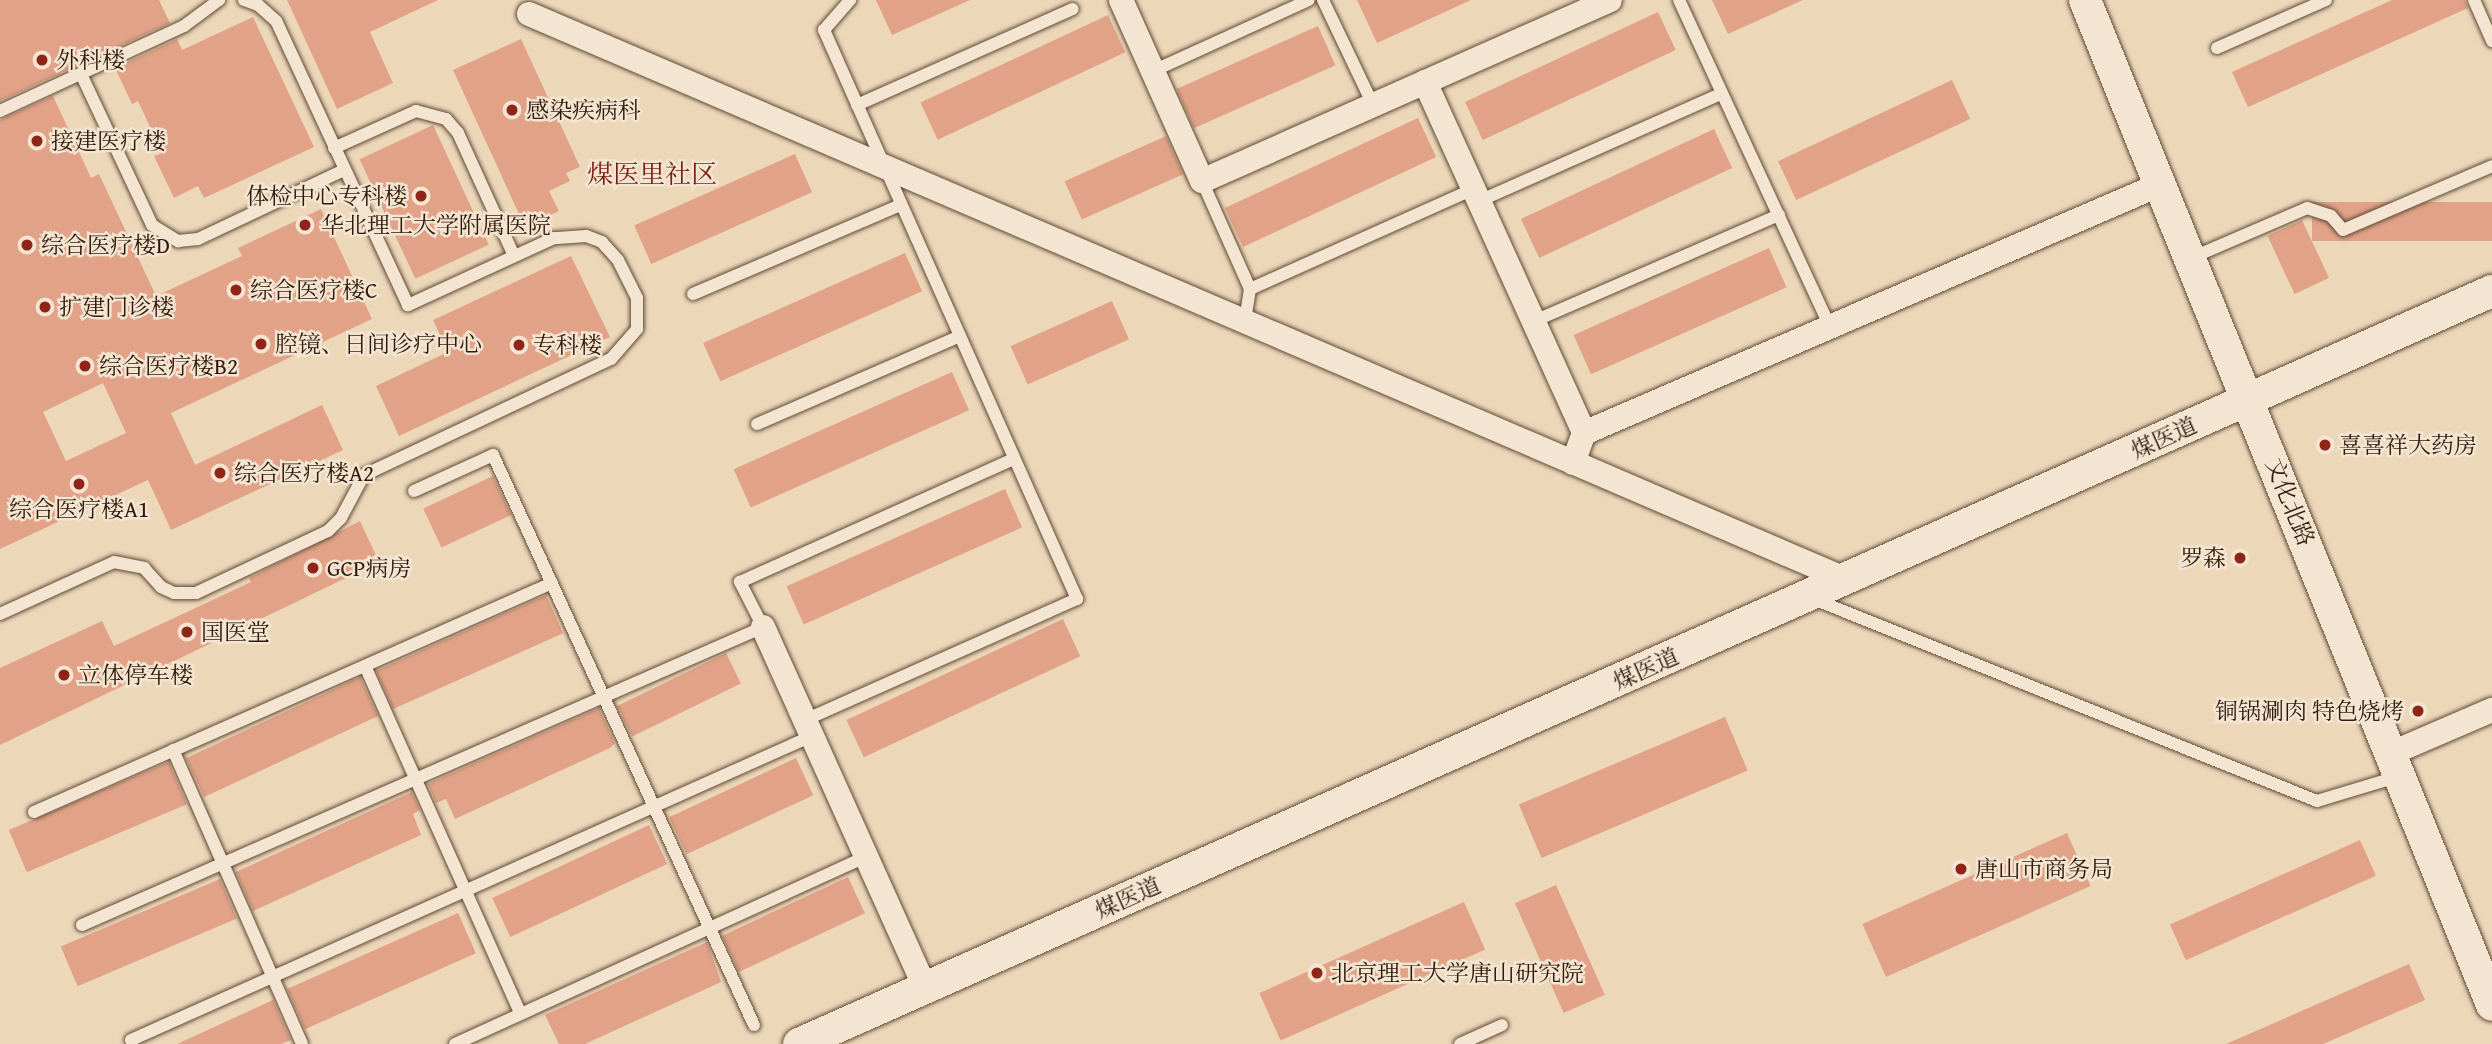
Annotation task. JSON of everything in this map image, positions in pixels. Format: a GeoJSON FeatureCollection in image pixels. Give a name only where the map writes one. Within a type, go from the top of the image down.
{"type":"FeatureCollection","features":[{"type":"Feature","properties":{"kind":"street"},"geometry":{"type":"LineString","coordinates":[[1121,0],[1202,181],[1603,1]]}},
{"type":"Feature","properties":{"kind":"street","name":"文化北路"},"geometry":{"type":"LineString","coordinates":[[2085,0],[2397,764],[2492,1005]]}},
{"type":"Feature","properties":{"kind":"street"},"geometry":{"type":"LineString","coordinates":[[529,15],[1847,580]]}},
{"type":"Feature","properties":{"kind":"street"},"geometry":{"type":"LineString","coordinates":[[1425,82],[1584,433],[1573,463]]}},
{"type":"Feature","properties":{"kind":"street"},"geometry":{"type":"LineString","coordinates":[[1584,433],[2161,184]]}},
{"type":"Feature","properties":{"kind":"street","name":"煤医道"},"geometry":{"type":"LineString","coordinates":[[816,1041],[925,988],[2492,291]]}},
{"type":"Feature","properties":{"kind":"street"},"geometry":{"type":"LineString","coordinates":[[764,627],[925,988]]}},
{"type":"Feature","properties":{"kind":"street"},"geometry":{"type":"LineString","coordinates":[[2397,764],[2492,710]]}},
{"type":"Feature","properties":{"kind":"lane"},"geometry":{"type":"LineString","coordinates":[[0,111],[184,26],[204,3],[219,0]]}},
{"type":"Feature","properties":{"kind":"lane"},"geometry":{"type":"LineString","coordinates":[[0,614],[114,562],[144,568],[161,587],[174,593],[196,593],[328,531],[341,518],[364,475],[611,359],[632,340],[639,316],[637,298],[618,260],[602,242],[571,235],[514,256],[408,305],[275,21],[244,0]]}},
{"type":"Feature","properties":{"kind":"lane"},"geometry":{"type":"LineString","coordinates":[[131,1040],[653,807],[809,728],[1077,599],[824,30],[850,0]]}},
{"type":"Feature","properties":{"kind":"lane"},"geometry":{"type":"LineString","coordinates":[[1153,71],[1309,0]]}},
{"type":"Feature","properties":{"kind":"lane"},"geometry":{"type":"LineString","coordinates":[[1323,0],[1373,105]]}},
{"type":"Feature","properties":{"kind":"lane"},"geometry":{"type":"LineString","coordinates":[[1679,0],[1830,327]]}},
{"type":"Feature","properties":{"kind":"lane"},"geometry":{"type":"LineString","coordinates":[[2217,48],[2326,0]]}},
{"type":"Feature","properties":{"kind":"lane"},"geometry":{"type":"LineString","coordinates":[[2474,0],[2490,32]]}},
{"type":"Feature","properties":{"kind":"lane"},"geometry":{"type":"LineString","coordinates":[[857,105],[1073,9]]}},
{"type":"Feature","properties":{"kind":"lane"},"geometry":{"type":"LineString","coordinates":[[81,74],[152,225],[178,241],[198,239],[344,170]]}},
{"type":"Feature","properties":{"kind":"lane"},"geometry":{"type":"LineString","coordinates":[[1250,289],[1721,94]]}},
{"type":"Feature","properties":{"kind":"lane"},"geometry":{"type":"LineString","coordinates":[[334,148],[416,111],[446,119],[458,132],[514,256]]}},
{"type":"Feature","properties":{"kind":"lane"},"geometry":{"type":"LineString","coordinates":[[2192,258],[2308,208],[2330,216],[2343,230],[2492,166]]}},
{"type":"Feature","properties":{"kind":"lane"},"geometry":{"type":"LineString","coordinates":[[1202,181],[1250,289],[1245,321]]}},
{"type":"Feature","properties":{"kind":"lane"},"geometry":{"type":"LineString","coordinates":[[693,294],[901,205]]}},
{"type":"Feature","properties":{"kind":"lane"},"geometry":{"type":"LineString","coordinates":[[1534,321],[1779,215]]}},
{"type":"Feature","properties":{"kind":"lane"},"geometry":{"type":"LineString","coordinates":[[757,425],[960,336]]}},
{"type":"Feature","properties":{"kind":"lane"},"geometry":{"type":"LineString","coordinates":[[414,491],[493,455],[754,1025]]}},
{"type":"Feature","properties":{"kind":"lane"},"geometry":{"type":"LineString","coordinates":[[82,925],[764,627],[740,582],[1014,459]]}},
{"type":"Feature","properties":{"kind":"lane"},"geometry":{"type":"LineString","coordinates":[[34,812],[550,584]]}},
{"type":"Feature","properties":{"kind":"lane"},"geometry":{"type":"LineString","coordinates":[[1808,597],[2317,801],[2397,764]]}},
{"type":"Feature","properties":{"kind":"lane"},"geometry":{"type":"LineString","coordinates":[[365,666],[521,1014]]}},
{"type":"Feature","properties":{"kind":"lane"},"geometry":{"type":"LineString","coordinates":[[173,750],[302,1044]]}},
{"type":"Feature","properties":{"kind":"lane"},"geometry":{"type":"LineString","coordinates":[[455,1044],[866,857]]}},
{"type":"Feature","properties":{"kind":"lane"},"geometry":{"type":"LineString","coordinates":[[1460,1044],[1502,1025]]}},
{"type":"Feature","properties":{"kind":"building","name":"外科楼"},"geometry":{"type":"Polygon","coordinates":[[[0,0],[159,0],[170,23],[0,101],[0,0]]]}},
{"type":"Feature","properties":{"kind":"building"},"geometry":{"type":"Polygon","coordinates":[[[287,0],[438,0],[370,32],[393,83],[337,109],[287,0]]]}},
{"type":"Feature","properties":{"kind":"building"},"geometry":{"type":"Polygon","coordinates":[[[876,0],[970,0],[892,35],[876,0]]]}},
{"type":"Feature","properties":{"kind":"building"},"geometry":{"type":"Polygon","coordinates":[[[1357,0],[1471,0],[1377,43],[1357,0]]]}},
{"type":"Feature","properties":{"kind":"building"},"geometry":{"type":"Polygon","coordinates":[[[1712,0],[1803,0],[1728,34],[1712,0]]]}},
{"type":"Feature","properties":{"kind":"building"},"geometry":{"type":"Polygon","coordinates":[[[2392,0],[2465,0],[2468,8],[2248,107],[2232,72],[2392,0]]]}},
{"type":"Feature","properties":{"kind":"building"},"geometry":{"type":"Polygon","coordinates":[[[1658,12],[1676,50],[1483,140],[1465,102],[1658,12]]]}},
{"type":"Feature","properties":{"kind":"building"},"geometry":{"type":"Polygon","coordinates":[[[1108,15],[1125,52],[938,140],[920,102],[1108,15]]]}},
{"type":"Feature","properties":{"kind":"building"},"geometry":{"type":"Polygon","coordinates":[[[253,17],[314,147],[204,198],[198,186],[174,198],[154,156],[162,153],[138,101],[132,104],[115,68],[177,39],[182,50],[253,17]]]}},
{"type":"Feature","properties":{"kind":"building"},"geometry":{"type":"Polygon","coordinates":[[[1318,26],[1335,65],[1194,128],[1176,89],[1318,26]]]}},
{"type":"Feature","properties":{"kind":"building","name":"感染疾病科"},"geometry":{"type":"Polygon","coordinates":[[[521,39],[580,167],[566,173],[570,181],[549,191],[559,211],[525,227],[453,70],[521,39]]]}},
{"type":"Feature","properties":{"kind":"building"},"geometry":{"type":"Polygon","coordinates":[[[1952,80],[1970,119],[1796,200],[1778,161],[1952,80]]]}},
{"type":"Feature","properties":{"kind":"building"},"geometry":{"type":"Polygon","coordinates":[[[53,96],[91,178],[99,174],[156,296],[242,256],[238,248],[321,209],[372,319],[171,413],[195,465],[322,405],[343,450],[171,530],[148,480],[0,549],[0,120],[53,96]],[[103,383],[43,412],[66,461],[126,433],[103,383]]]}},
{"type":"Feature","properties":{"kind":"building"},"geometry":{"type":"Polygon","coordinates":[[[1418,118],[1436,157],[1243,247],[1225,208],[1418,118]]]}},
{"type":"Feature","properties":{"kind":"building","name":"体检中心专科楼"},"geometry":{"type":"Polygon","coordinates":[[[433,125],[489,245],[415,279],[360,159],[433,125]]]}},
{"type":"Feature","properties":{"kind":"building"},"geometry":{"type":"Polygon","coordinates":[[[1714,129],[1732,168],[1539,258],[1521,219],[1714,129]]]}},
{"type":"Feature","properties":{"kind":"building"},"geometry":{"type":"Polygon","coordinates":[[[1166,136],[1183,174],[1082,220],[1065,181],[1166,136]]]}},
{"type":"Feature","properties":{"kind":"building"},"geometry":{"type":"Polygon","coordinates":[[[795,154],[812,192],[651,264],[634,226],[795,154]]]}},
{"type":"Feature","properties":{"kind":"building"},"geometry":{"type":"Polygon","coordinates":[[[2312,202],[2492,202],[2492,241],[2312,241],[2312,202]]]}},
{"type":"Feature","properties":{"kind":"building"},"geometry":{"type":"Polygon","coordinates":[[[2302,220],[2329,278],[2295,294],[2268,236],[2302,220]]]}},
{"type":"Feature","properties":{"kind":"building"},"geometry":{"type":"Polygon","coordinates":[[[1769,248],[1786,287],[1591,374],[1574,335],[1769,248]]]}},
{"type":"Feature","properties":{"kind":"building"},"geometry":{"type":"Polygon","coordinates":[[[905,253],[922,291],[720,381],[703,343],[905,253]]]}},
{"type":"Feature","properties":{"kind":"building","name":"专科楼"},"geometry":{"type":"Polygon","coordinates":[[[571,256],[610,337],[399,436],[376,386],[448,352],[433,320],[571,256]]]}},
{"type":"Feature","properties":{"kind":"building"},"geometry":{"type":"Polygon","coordinates":[[[1112,301],[1129,339],[1028,385],[1011,346],[1112,301]]]}},
{"type":"Feature","properties":{"kind":"building"},"geometry":{"type":"Polygon","coordinates":[[[952,372],[969,410],[751,508],[734,469],[952,372]]]}},
{"type":"Feature","properties":{"kind":"building"},"geometry":{"type":"Polygon","coordinates":[[[493,476],[511,515],[441,548],[423,509],[493,476]]]}},
{"type":"Feature","properties":{"kind":"building"},"geometry":{"type":"Polygon","coordinates":[[[1005,489],[1022,527],[804,625],[787,586],[1005,489]]]}},
{"type":"Feature","properties":{"kind":"building"},"geometry":{"type":"Polygon","coordinates":[[[360,521],[379,562],[0,745],[0,668],[102,621],[114,646],[251,582],[249,578],[360,521]]]}},
{"type":"Feature","properties":{"kind":"building"},"geometry":{"type":"Polygon","coordinates":[[[546,595],[563,633],[393,709],[376,671],[546,595]]]}},
{"type":"Feature","properties":{"kind":"building"},"geometry":{"type":"Polygon","coordinates":[[[1063,619],[1080,656],[864,757],[846,720],[1063,619]]]}},
{"type":"Feature","properties":{"kind":"building"},"geometry":{"type":"Polygon","coordinates":[[[726,653],[741,684],[632,737],[617,706],[726,653]]]}},
{"type":"Feature","properties":{"kind":"building"},"geometry":{"type":"Polygon","coordinates":[[[360,677],[378,716],[204,797],[186,758],[360,677]]]}},
{"type":"Feature","properties":{"kind":"building"},"geometry":{"type":"Polygon","coordinates":[[[599,708],[615,743],[610,748],[455,819],[446,799],[436,803],[428,784],[599,708]]]}},
{"type":"Feature","properties":{"kind":"building"},"geometry":{"type":"Polygon","coordinates":[[[1725,717],[1748,770],[1541,858],[1519,805],[1725,717]]]}},
{"type":"Feature","properties":{"kind":"building"},"geometry":{"type":"Polygon","coordinates":[[[796,758],[813,795],[686,854],[669,817],[796,758]]]}},
{"type":"Feature","properties":{"kind":"building"},"geometry":{"type":"Polygon","coordinates":[[[169,762],[187,804],[27,872],[9,830],[169,762]]]}},
{"type":"Feature","properties":{"kind":"building"},"geometry":{"type":"Polygon","coordinates":[[[412,792],[420,810],[413,814],[421,835],[253,911],[236,872],[412,792]]]}},
{"type":"Feature","properties":{"kind":"building"},"geometry":{"type":"Polygon","coordinates":[[[649,825],[667,864],[510,937],[492,898],[649,825]]]}},
{"type":"Feature","properties":{"kind":"building"},"geometry":{"type":"Polygon","coordinates":[[[2067,833],[2091,886],[1886,977],[1862,924],[2067,833]]]}},
{"type":"Feature","properties":{"kind":"building"},"geometry":{"type":"Polygon","coordinates":[[[2360,840],[2376,876],[2186,960],[2170,925],[2360,840]]]}},
{"type":"Feature","properties":{"kind":"building"},"geometry":{"type":"Polygon","coordinates":[[[848,877],[865,913],[739,972],[722,936],[848,877]]]}},
{"type":"Feature","properties":{"kind":"building"},"geometry":{"type":"Polygon","coordinates":[[[220,879],[237,919],[78,986],[61,947],[220,879]]]}},
{"type":"Feature","properties":{"kind":"building"},"geometry":{"type":"Polygon","coordinates":[[[1556,885],[1605,995],[1564,1013],[1515,903],[1556,885]]]}},
{"type":"Feature","properties":{"kind":"building"},"geometry":{"type":"Polygon","coordinates":[[[1464,902],[1485,950],[1281,1041],[1259,993],[1464,902]]]}},
{"type":"Feature","properties":{"kind":"building"},"geometry":{"type":"Polygon","coordinates":[[[458,913],[476,953],[305,1029],[287,989],[458,913]]]}},
{"type":"Feature","properties":{"kind":"building"},"geometry":{"type":"Polygon","coordinates":[[[707,942],[721,982],[585,1044],[559,1044],[545,1015],[707,942]]]}},
{"type":"Feature","properties":{"kind":"building"},"geometry":{"type":"Polygon","coordinates":[[[2409,964],[2425,1000],[2323,1044],[2226,1044],[2409,964]]]}},
{"type":"Feature","properties":{"kind":"building"},"geometry":{"type":"Polygon","coordinates":[[[273,1000],[291,1040],[281,1044],[177,1044],[273,1000]]]}},
{"type":"Feature","properties":{"kind":"place","name":"外科楼"},"geometry":{"type":"Point","coordinates":[42,60]}},
{"type":"Feature","properties":{"kind":"place","name":"感染疾病科"},"geometry":{"type":"Point","coordinates":[512,110]}},
{"type":"Feature","properties":{"kind":"place","name":"接建医疗楼"},"geometry":{"type":"Point","coordinates":[37,141]}},
{"type":"Feature","properties":{"kind":"place","name":"体检中心专科楼"},"geometry":{"type":"Point","coordinates":[421,196]}},
{"type":"Feature","properties":{"kind":"place","name":"华北理工大学附属医院"},"geometry":{"type":"Point","coordinates":[305,225]}},
{"type":"Feature","properties":{"kind":"place","name":"综合医疗楼D"},"geometry":{"type":"Point","coordinates":[27,245]}},
{"type":"Feature","properties":{"kind":"place","name":"综合医疗楼C"},"geometry":{"type":"Point","coordinates":[236,290]}},
{"type":"Feature","properties":{"kind":"place","name":"扩建门诊楼"},"geometry":{"type":"Point","coordinates":[45,307]}},
{"type":"Feature","properties":{"kind":"place","name":"腔镜、日间诊疗中心"},"geometry":{"type":"Point","coordinates":[261,344]}},
{"type":"Feature","properties":{"kind":"place","name":"专科楼"},"geometry":{"type":"Point","coordinates":[519,345]}},
{"type":"Feature","properties":{"kind":"place","name":"综合医疗楼B2"},"geometry":{"type":"Point","coordinates":[85,366]}},
{"type":"Feature","properties":{"kind":"place","name":"喜喜祥大药房"},"geometry":{"type":"Point","coordinates":[2325,445]}},
{"type":"Feature","properties":{"kind":"place","name":"综合医疗楼A2"},"geometry":{"type":"Point","coordinates":[220,473]}},
{"type":"Feature","properties":{"kind":"place","name":"综合医疗楼A1"},"geometry":{"type":"Point","coordinates":[79,484]}},
{"type":"Feature","properties":{"kind":"place","name":"罗森"},"geometry":{"type":"Point","coordinates":[2240,558]}},
{"type":"Feature","properties":{"kind":"place","name":"GCP病房"},"geometry":{"type":"Point","coordinates":[313,568]}},
{"type":"Feature","properties":{"kind":"place","name":"国医堂"},"geometry":{"type":"Point","coordinates":[187,632]}},
{"type":"Feature","properties":{"kind":"place","name":"立体停车楼"},"geometry":{"type":"Point","coordinates":[64,675]}},
{"type":"Feature","properties":{"kind":"place","name":"铜锅涮肉 特色烧烤"},"geometry":{"type":"Point","coordinates":[2418,711]}},
{"type":"Feature","properties":{"kind":"place","name":"唐山市商务局"},"geometry":{"type":"Point","coordinates":[1961,869]}},
{"type":"Feature","properties":{"kind":"place","name":"北京理工大学唐山研究院"},"geometry":{"type":"Point","coordinates":[1317,973]}},
{"type":"Feature","properties":{"kind":"district","name":"煤医里社区"},"geometry":{"type":"Point","coordinates":[652,174]}}]}
